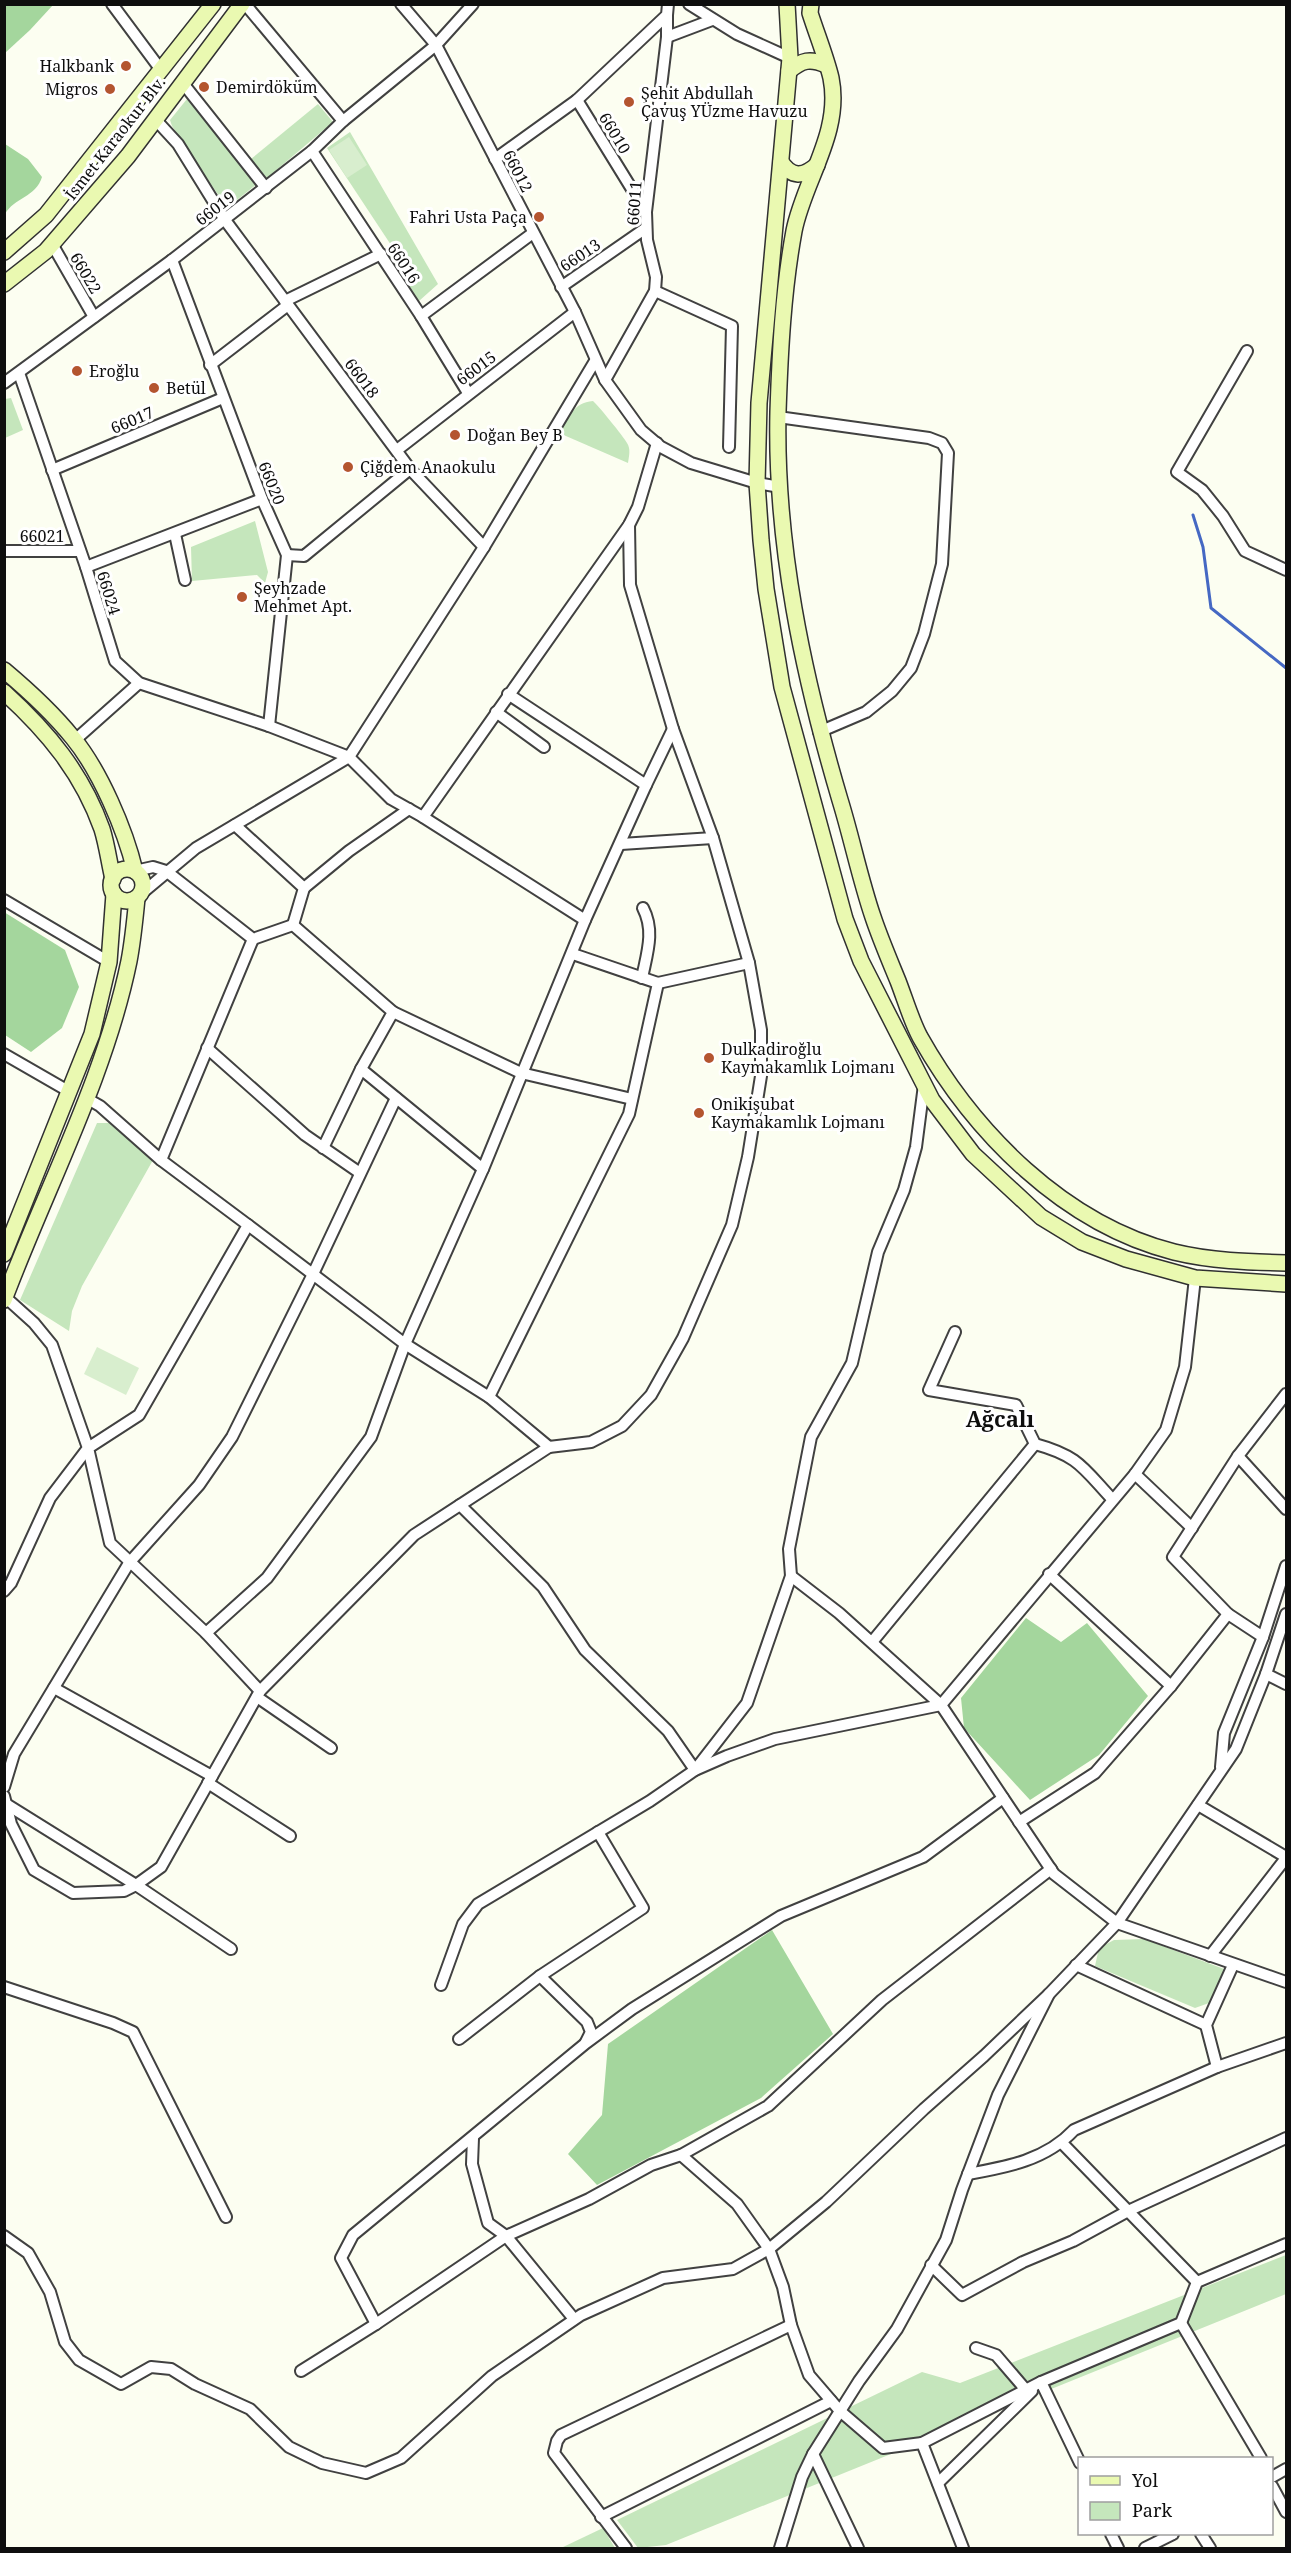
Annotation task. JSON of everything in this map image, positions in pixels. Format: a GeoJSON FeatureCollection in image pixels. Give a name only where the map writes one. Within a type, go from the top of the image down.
{"type":"FeatureCollection","features":[{"type":"Feature","properties":{"kind":"main road","name":"İsmet Karaokur Blv."},"geometry":{"type":"LineString","coordinates":[[4,252],[46,215],[213,4]]}},
{"type":"Feature","properties":{"kind":"main road","name":"İsmet Karaokur Blv."},"geometry":{"type":"LineString","coordinates":[[4,284],[52,244],[128,156],[243,4]]}},
{"type":"Feature","properties":{"kind":"main road"},"geometry":{"type":"LineString","coordinates":[[787,4],[790,65],[759,403],[757,483],[766,590],[782,687],[845,919],[861,961],[932,1100],[973,1154],[1041,1217],[1082,1242],[1125,1259],[1195,1278],[1287,1284]]}},
{"type":"Feature","properties":{"kind":"main road"},"geometry":{"type":"LineString","coordinates":[[811,4],[810,13],[831,78],[832,104],[828,136],[795,229],[781,332],[778,417],[780,487],[791,596],[819,732],[872,915],[919,1035],[957,1094],[1020,1167],[1066,1204],[1114,1230],[1163,1248],[1229,1262],[1287,1263]]}},
{"type":"Feature","properties":{"kind":"main road"},"geometry":{"type":"LineString","coordinates":[[790,65],[808,60],[826,64]]}},
{"type":"Feature","properties":{"kind":"main road"},"geometry":{"type":"LineString","coordinates":[[781,162],[786,170],[798,175],[804,174],[818,164]]}},
{"type":"Feature","properties":{"kind":"main road"},"geometry":{"type":"LineString","coordinates":[[4,670],[44,706],[75,740],[123,828],[135,871],[144,884],[139,896],[129,961],[112,1026],[86,1098],[5,1298]]}},
{"type":"Feature","properties":{"kind":"main road"},"geometry":{"type":"LineString","coordinates":[[4,692],[27,712],[80,778],[102,831],[113,886],[109,962],[92,1034],[4,1254]]}},
{"type":"Feature","properties":{"kind":"main road"},"geometry":{"type":"LineString","coordinates":[[113,886],[119,871],[135,871]]}},
{"type":"Feature","properties":{"kind":"main road"},"geometry":{"type":"LineString","coordinates":[[113,886],[127,901],[139,896]]}},
{"type":"Feature","properties":{"kind":"street"},"geometry":{"type":"LineString","coordinates":[[112,4],[161,70]]}},
{"type":"Feature","properties":{"kind":"street"},"geometry":{"type":"LineString","coordinates":[[243,4],[343,122]]}},
{"type":"Feature","properties":{"kind":"street","name":"66012"},"geometry":{"type":"LineString","coordinates":[[401,4],[436,45],[575,312],[605,380],[641,430],[657,443],[691,463],[757,483],[780,487]]}},
{"type":"Feature","properties":{"kind":"street","name":"66019"},"geometry":{"type":"LineString","coordinates":[[4,383],[172,260],[312,152],[343,122],[436,45],[473,4]]}},
{"type":"Feature","properties":{"kind":"street"},"geometry":{"type":"LineString","coordinates":[[689,4],[712,20],[790,65]]}},
{"type":"Feature","properties":{"kind":"street"},"geometry":{"type":"LineString","coordinates":[[495,159],[578,100],[667,10]]}},
{"type":"Feature","properties":{"kind":"street","name":"66011"},"geometry":{"type":"LineString","coordinates":[[655,291],[656,277],[646,228],[646,212],[668,36],[667,10]]}},
{"type":"Feature","properties":{"kind":"street"},"geometry":{"type":"LineString","coordinates":[[668,36],[712,20]]}},
{"type":"Feature","properties":{"kind":"street"},"geometry":{"type":"LineString","coordinates":[[182,82],[266,188]]}},
{"type":"Feature","properties":{"kind":"street","name":"66010"},"geometry":{"type":"LineString","coordinates":[[578,100],[646,212]]}},
{"type":"Feature","properties":{"kind":"street","name":"66018"},"geometry":{"type":"LineString","coordinates":[[155,119],[178,144],[225,220],[410,469],[484,547]]}},
{"type":"Feature","properties":{"kind":"street","name":"66016"},"geometry":{"type":"LineString","coordinates":[[312,152],[381,254],[468,393]]}},
{"type":"Feature","properties":{"kind":"street","name":"66013"},"geometry":{"type":"LineString","coordinates":[[561,286],[646,228]]}},
{"type":"Feature","properties":{"kind":"street"},"geometry":{"type":"LineString","coordinates":[[421,316],[533,233]]}},
{"type":"Feature","properties":{"kind":"street","name":"66022"},"geometry":{"type":"LineString","coordinates":[[52,244],[94,316]]}},
{"type":"Feature","properties":{"kind":"street"},"geometry":{"type":"LineString","coordinates":[[210,365],[287,303],[381,254]]}},
{"type":"Feature","properties":{"kind":"street","name":"66020"},"geometry":{"type":"LineString","coordinates":[[172,260],[262,499],[287,555]]}},
{"type":"Feature","properties":{"kind":"street"},"geometry":{"type":"LineString","coordinates":[[605,380],[655,291],[732,326],[729,447]]}},
{"type":"Feature","properties":{"kind":"street","name":"66015"},"geometry":{"type":"LineString","coordinates":[[398,450],[468,393],[575,312]]}},
{"type":"Feature","properties":{"kind":"street"},"geometry":{"type":"LineString","coordinates":[[1247,351],[1177,472],[1202,490],[1223,516],[1245,551],[1287,570]]}},
{"type":"Feature","properties":{"kind":"street"},"geometry":{"type":"LineString","coordinates":[[139,896],[196,848],[349,757],[484,547],[595,361]]}},
{"type":"Feature","properties":{"kind":"street","name":"66024"},"geometry":{"type":"LineString","coordinates":[[19,373],[86,567],[115,661],[140,683],[269,726],[349,757]]}},
{"type":"Feature","properties":{"kind":"street","name":"66017"},"geometry":{"type":"LineString","coordinates":[[52,470],[224,398]]}},
{"type":"Feature","properties":{"kind":"street"},"geometry":{"type":"LineString","coordinates":[[778,417],[929,438],[942,443],[948,453],[942,564],[924,634],[911,669],[892,691],[866,712],[819,732]]}},
{"type":"Feature","properties":{"kind":"street"},"geometry":{"type":"LineString","coordinates":[[423,817],[629,525],[638,507],[657,443]]}},
{"type":"Feature","properties":{"kind":"street"},"geometry":{"type":"LineString","coordinates":[[269,726],[287,555],[304,556],[410,469]]}},
{"type":"Feature","properties":{"kind":"street"},"geometry":{"type":"LineString","coordinates":[[86,567],[262,499]]}},
{"type":"Feature","properties":{"kind":"street"},"geometry":{"type":"LineString","coordinates":[[5,1800],[11,1824],[34,1870],[73,1893],[124,1891],[136,1886],[161,1867],[258,1694],[414,1535],[549,1447],[591,1442],[622,1426],[651,1395],[683,1338],[732,1225],[748,1157],[761,1076],[761,1030],[748,963],[712,838],[673,729],[630,585],[629,525]]}},
{"type":"Feature","properties":{"kind":"street"},"geometry":{"type":"LineString","coordinates":[[175,534],[185,580]]}},
{"type":"Feature","properties":{"kind":"street","name":"66021"},"geometry":{"type":"LineString","coordinates":[[4,551],[80,551]]}},
{"type":"Feature","properties":{"kind":"street"},"geometry":{"type":"LineString","coordinates":[[75,740],[140,683]]}},
{"type":"Feature","properties":{"kind":"street"},"geometry":{"type":"LineString","coordinates":[[508,694],[646,785]]}},
{"type":"Feature","properties":{"kind":"street"},"geometry":{"type":"LineString","coordinates":[[496,712],[544,747]]}},
{"type":"Feature","properties":{"kind":"street"},"geometry":{"type":"LineString","coordinates":[[206,1633],[267,1578],[371,1437],[405,1344],[483,1169],[585,920],[673,729]]}},
{"type":"Feature","properties":{"kind":"street"},"geometry":{"type":"LineString","coordinates":[[349,757],[391,798],[585,920]]}},
{"type":"Feature","properties":{"kind":"street"},"geometry":{"type":"LineString","coordinates":[[293,925],[304,888],[349,851],[409,809]]}},
{"type":"Feature","properties":{"kind":"street"},"geometry":{"type":"LineString","coordinates":[[235,825],[304,888]]}},
{"type":"Feature","properties":{"kind":"street"},"geometry":{"type":"LineString","coordinates":[[621,844],[712,838]]}},
{"type":"Feature","properties":{"kind":"street"},"geometry":{"type":"LineString","coordinates":[[135,871],[153,867],[166,871],[253,939]]}},
{"type":"Feature","properties":{"kind":"street"},"geometry":{"type":"LineString","coordinates":[[4,900],[109,962]]}},
{"type":"Feature","properties":{"kind":"street"},"geometry":{"type":"LineString","coordinates":[[642,978],[650,934],[643,908]]}},
{"type":"Feature","properties":{"kind":"street"},"geometry":{"type":"LineString","coordinates":[[161,1160],[253,939],[293,925]]}},
{"type":"Feature","properties":{"kind":"street"},"geometry":{"type":"LineString","coordinates":[[293,925],[393,1012],[521,1073],[632,1100]]}},
{"type":"Feature","properties":{"kind":"street"},"geometry":{"type":"LineString","coordinates":[[573,954],[658,983],[748,963]]}},
{"type":"Feature","properties":{"kind":"street"},"geometry":{"type":"LineString","coordinates":[[489,1397],[629,1114],[658,983]]}},
{"type":"Feature","properties":{"kind":"street"},"geometry":{"type":"LineString","coordinates":[[323,1148],[361,1069],[393,1012]]}},
{"type":"Feature","properties":{"kind":"street"},"geometry":{"type":"LineString","coordinates":[[207,1048],[261,1098],[323,1148],[360,1173]]}},
{"type":"Feature","properties":{"kind":"street"},"geometry":{"type":"LineString","coordinates":[[4,1054],[70,1092]]}},
{"type":"Feature","properties":{"kind":"street"},"geometry":{"type":"LineString","coordinates":[[361,1069],[483,1169]]}},
{"type":"Feature","properties":{"kind":"street"},"geometry":{"type":"LineString","coordinates":[[696,1770],[747,1703],[791,1576],[789,1549],[811,1437],[852,1363],[878,1252],[904,1190],[916,1147],[924,1085]]}},
{"type":"Feature","properties":{"kind":"street"},"geometry":{"type":"LineString","coordinates":[[86,1098],[100,1106],[161,1160],[405,1344],[489,1397],[549,1447]]}},
{"type":"Feature","properties":{"kind":"street"},"geometry":{"type":"LineString","coordinates":[[4,1787],[14,1754],[129,1563],[199,1485],[232,1437],[313,1274],[396,1098]]}},
{"type":"Feature","properties":{"kind":"street"},"geometry":{"type":"LineString","coordinates":[[4,1591],[11,1583],[50,1498],[88,1448],[139,1415],[248,1225]]}},
{"type":"Feature","properties":{"kind":"street"},"geometry":{"type":"LineString","coordinates":[[441,1985],[463,1924],[478,1904],[696,1770],[776,1739],[941,1705],[1135,1474],[1166,1430],[1185,1368],[1195,1278]]}},
{"type":"Feature","properties":{"kind":"street"},"geometry":{"type":"LineString","coordinates":[[5,1298],[34,1323],[52,1345],[88,1448],[110,1543],[206,1633],[258,1694],[331,1748]]}},
{"type":"Feature","properties":{"kind":"street"},"geometry":{"type":"LineString","coordinates":[[955,1332],[928,1390],[1016,1405],[1035,1444],[1060,1451],[1076,1460],[1112,1499]]}},
{"type":"Feature","properties":{"kind":"street"},"geometry":{"type":"LineString","coordinates":[[1263,1637],[1228,1614],[1173,1557],[1238,1456],[1287,1394]]}},
{"type":"Feature","properties":{"kind":"street"},"geometry":{"type":"LineString","coordinates":[[872,1642],[1035,1444]]}},
{"type":"Feature","properties":{"kind":"street"},"geometry":{"type":"LineString","coordinates":[[1238,1456],[1287,1509]]}},
{"type":"Feature","properties":{"kind":"street"},"geometry":{"type":"LineString","coordinates":[[1135,1474],[1192,1528]]}},
{"type":"Feature","properties":{"kind":"street"},"geometry":{"type":"LineString","coordinates":[[460,1505],[543,1587],[585,1650],[668,1731],[696,1770]]}},
{"type":"Feature","properties":{"kind":"street"},"geometry":{"type":"LineString","coordinates":[[1221,1769],[1224,1733],[1263,1637],[1287,1566]]}},
{"type":"Feature","properties":{"kind":"street"},"geometry":{"type":"LineString","coordinates":[[1049,1574],[1171,1686]]}},
{"type":"Feature","properties":{"kind":"street"},"geometry":{"type":"LineString","coordinates":[[791,1576],[839,1613],[941,1705],[1051,1869],[1117,1923],[1287,1982]]}},
{"type":"Feature","properties":{"kind":"street"},"geometry":{"type":"LineString","coordinates":[[1019,1822],[1095,1773],[1171,1686],[1228,1614]]}},
{"type":"Feature","properties":{"kind":"street"},"geometry":{"type":"LineString","coordinates":[[4,2236],[28,2253],[50,2292],[65,2342],[79,2360],[121,2384],[151,2367],[171,2369],[195,2384],[250,2409],[289,2447],[322,2463],[366,2473],[402,2458],[492,2376],[574,2319],[663,2278],[734,2270],[769,2249],[826,2202],[984,2056],[1049,1994],[1117,1923],[1198,1805],[1240,1741],[1287,1614]]}},
{"type":"Feature","properties":{"kind":"street"},"geometry":{"type":"LineString","coordinates":[[1266,1674],[1287,1684]]}},
{"type":"Feature","properties":{"kind":"street"},"geometry":{"type":"LineString","coordinates":[[54,1688],[210,1780],[290,1836]]}},
{"type":"Feature","properties":{"kind":"street"},"geometry":{"type":"LineString","coordinates":[[376,2325],[341,2259],[353,2235],[586,2043],[632,2009],[781,1916],[924,1857],[1003,1797]]}},
{"type":"Feature","properties":{"kind":"street"},"geometry":{"type":"LineString","coordinates":[[5,1800],[231,1949]]}},
{"type":"Feature","properties":{"kind":"street"},"geometry":{"type":"LineString","coordinates":[[1198,1805],[1287,1857],[1210,1956]]}},
{"type":"Feature","properties":{"kind":"street"},"geometry":{"type":"LineString","coordinates":[[459,2039],[540,1976],[643,1908],[598,1832]]}},
{"type":"Feature","properties":{"kind":"street"},"geometry":{"type":"LineString","coordinates":[[301,2371],[376,2325],[506,2236],[589,2199],[651,2165],[681,2155],[768,2106],[882,2000],[1051,1869]]}},
{"type":"Feature","properties":{"kind":"street"},"geometry":{"type":"LineString","coordinates":[[1076,1965],[1206,2025]]}},
{"type":"Feature","properties":{"kind":"street"},"geometry":{"type":"LineString","coordinates":[[1217,2067],[1206,2025],[1233,1965]]}},
{"type":"Feature","properties":{"kind":"street"},"geometry":{"type":"LineString","coordinates":[[540,1976],[587,2022],[591,2032],[586,2043]]}},
{"type":"Feature","properties":{"kind":"street"},"geometry":{"type":"LineString","coordinates":[[4,1987],[113,2023],[133,2032],[226,2217]]}},
{"type":"Feature","properties":{"kind":"street"},"geometry":{"type":"LineString","coordinates":[[780,2548],[802,2477],[813,2454],[897,2329],[946,2240],[998,2095],[1049,1994]]}},
{"type":"Feature","properties":{"kind":"street"},"geometry":{"type":"LineString","coordinates":[[968,2174],[1016,2166],[1062,2143],[1074,2130],[1217,2067],[1287,2043]]}},
{"type":"Feature","properties":{"kind":"street"},"geometry":{"type":"LineString","coordinates":[[473,2138],[472,2164],[488,2223],[506,2236],[574,2319]]}},
{"type":"Feature","properties":{"kind":"street"},"geometry":{"type":"LineString","coordinates":[[931,2265],[962,2295],[1023,2262],[1073,2241],[1128,2211],[1287,2138]]}},
{"type":"Feature","properties":{"kind":"street"},"geometry":{"type":"LineString","coordinates":[[1062,2143],[1197,2282]]}},
{"type":"Feature","properties":{"kind":"street"},"geometry":{"type":"LineString","coordinates":[[681,2155],[737,2204],[769,2249],[783,2287],[791,2325],[809,2375],[840,2411],[883,2448],[922,2443],[1041,2382],[1181,2323],[1197,2282],[1287,2244]]}},
{"type":"Feature","properties":{"kind":"street"},"geometry":{"type":"LineString","coordinates":[[1181,2323],[1260,2457]]}},
{"type":"Feature","properties":{"kind":"street"},"geometry":{"type":"LineString","coordinates":[[626,2548],[554,2453],[561,2435],[791,2325]]}},
{"type":"Feature","properties":{"kind":"street"},"geometry":{"type":"LineString","coordinates":[[976,2348],[996,2355],[1026,2390]]}},
{"type":"Feature","properties":{"kind":"street"},"geometry":{"type":"LineString","coordinates":[[1041,2382],[1078,2459]]}},
{"type":"Feature","properties":{"kind":"street"},"geometry":{"type":"LineString","coordinates":[[938,2483],[1041,2382]]}},
{"type":"Feature","properties":{"kind":"street"},"geometry":{"type":"LineString","coordinates":[[601,2517],[831,2401]]}},
{"type":"Feature","properties":{"kind":"street"},"geometry":{"type":"LineString","coordinates":[[922,2443],[963,2548]]}},
{"type":"Feature","properties":{"kind":"street"},"geometry":{"type":"LineString","coordinates":[[813,2454],[858,2548]]}},
{"type":"Feature","properties":{"kind":"street"},"geometry":{"type":"LineString","coordinates":[[1273,2476],[1287,2469]]}},
{"type":"Feature","properties":{"kind":"street"},"geometry":{"type":"LineString","coordinates":[[1273,2488],[1287,2512]]}},
{"type":"Feature","properties":{"kind":"street"},"geometry":{"type":"LineString","coordinates":[[1145,2548],[1171,2535]]}},
{"type":"Feature","properties":{"kind":"street"},"geometry":{"type":"LineString","coordinates":[[1202,2535],[1210,2548]]}},
{"type":"Feature","properties":{"kind":"green space"},"geometry":{"type":"Polygon","coordinates":[[[5,4],[53,5],[5,53],[5,4]]]}},
{"type":"Feature","properties":{"kind":"green space"},"geometry":{"type":"Polygon","coordinates":[[[187,99],[257,184],[227,208],[172,126],[170,120],[187,99]]]}},
{"type":"Feature","properties":{"kind":"green space"},"geometry":{"type":"Polygon","coordinates":[[[318,104],[333,122],[267,178],[251,159],[318,104]]]}},
{"type":"Feature","properties":{"kind":"green space"},"geometry":{"type":"Polygon","coordinates":[[[350,132],[438,284],[419,301],[386,250],[391,245],[327,148],[350,132]]]}},
{"type":"Feature","properties":{"kind":"green space"},"geometry":{"type":"Polygon","coordinates":[[[349,137],[367,165],[347,178],[329,150],[349,137]]]}},
{"type":"Feature","properties":{"kind":"green space"},"geometry":{"type":"Polygon","coordinates":[[[5,144],[28,159],[42,177],[35,189],[14,204],[5,214],[5,144]]]}},
{"type":"Feature","properties":{"kind":"green space"},"geometry":{"type":"Polygon","coordinates":[[[11,398],[23,430],[5,438],[5,399],[11,398]]]}},
{"type":"Feature","properties":{"kind":"green space"},"geometry":{"type":"Polygon","coordinates":[[[593,401],[627,443],[628,463],[559,433],[576,408],[593,401]]]}},
{"type":"Feature","properties":{"kind":"green space"},"geometry":{"type":"Polygon","coordinates":[[[255,521],[268,572],[265,583],[257,575],[192,581],[191,547],[255,521]]]}},
{"type":"Feature","properties":{"kind":"green space"},"geometry":{"type":"Polygon","coordinates":[[[4,912],[65,950],[79,987],[62,1028],[31,1052],[5,1035],[4,912]]]}},
{"type":"Feature","properties":{"kind":"green space"},"geometry":{"type":"Polygon","coordinates":[[[97,1123],[109,1123],[153,1160],[82,1286],[72,1311],[69,1331],[20,1300],[97,1123]]]}},
{"type":"Feature","properties":{"kind":"green space"},"geometry":{"type":"Polygon","coordinates":[[[97,1347],[139,1368],[126,1395],[84,1374],[97,1347]]]}},
{"type":"Feature","properties":{"kind":"green space"},"geometry":{"type":"Polygon","coordinates":[[[1026,1618],[1061,1642],[1087,1623],[1148,1696],[1099,1755],[1030,1800],[964,1728],[961,1698],[1026,1618]]]}},
{"type":"Feature","properties":{"kind":"green space"},"geometry":{"type":"Polygon","coordinates":[[[772,1930],[833,2034],[761,2098],[597,2185],[568,2154],[602,2115],[608,2044],[772,1930]]]}},
{"type":"Feature","properties":{"kind":"green space"},"geometry":{"type":"Polygon","coordinates":[[[1144,1939],[1224,1969],[1209,2003],[1195,2008],[1095,1966],[1099,1948],[1114,1940],[1144,1939]]]}},
{"type":"Feature","properties":{"kind":"green space"},"geometry":{"type":"Polygon","coordinates":[[[1286,2255],[1286,2294],[666,2545],[638,2548],[617,2520],[922,2372],[960,2383],[1286,2255]]]}},
{"type":"Feature","properties":{"kind":"green space"},"geometry":{"type":"Polygon","coordinates":[[[603,2528],[615,2548],[561,2548],[603,2528]]]}},
{"type":"Feature","properties":{"kind":"waterway"},"geometry":{"type":"LineString","coordinates":[[1193,515],[1203,547],[1211,608],[1286,668]]}},
{"type":"Feature","properties":{"kind":"place","name":"Halkbank"},"geometry":{"type":"Point","coordinates":[126,66]}},
{"type":"Feature","properties":{"kind":"place","name":"Demirdöküm"},"geometry":{"type":"Point","coordinates":[204,87]}},
{"type":"Feature","properties":{"kind":"place","name":"Migros"},"geometry":{"type":"Point","coordinates":[110,89]}},
{"type":"Feature","properties":{"kind":"place","name":"Şehit Abdullah Çavuş YÜzme Havuzu"},"geometry":{"type":"Point","coordinates":[629,102]}},
{"type":"Feature","properties":{"kind":"place","name":"Fahri Usta Paça"},"geometry":{"type":"Point","coordinates":[539,217]}},
{"type":"Feature","properties":{"kind":"place","name":"Eroğlu"},"geometry":{"type":"Point","coordinates":[77,371]}},
{"type":"Feature","properties":{"kind":"place","name":"Betül"},"geometry":{"type":"Point","coordinates":[154,388]}},
{"type":"Feature","properties":{"kind":"place","name":"Doğan Bey B"},"geometry":{"type":"Point","coordinates":[455,435]}},
{"type":"Feature","properties":{"kind":"place","name":"Çiğdem Anaokulu"},"geometry":{"type":"Point","coordinates":[348,467]}},
{"type":"Feature","properties":{"kind":"place","name":"Şeyhzade Mehmet Apt."},"geometry":{"type":"Point","coordinates":[242,597]}},
{"type":"Feature","properties":{"kind":"place","name":"Dulkadiroğlu Kaymakamlık Lojmanı"},"geometry":{"type":"Point","coordinates":[709,1058]}},
{"type":"Feature","properties":{"kind":"place","name":"Onikişubat Kaymakamlık Lojmanı"},"geometry":{"type":"Point","coordinates":[699,1113]}},
{"type":"Feature","properties":{"kind":"district","name":"Ağcalı"},"geometry":{"type":"Point","coordinates":[1000,1419]}}]}
